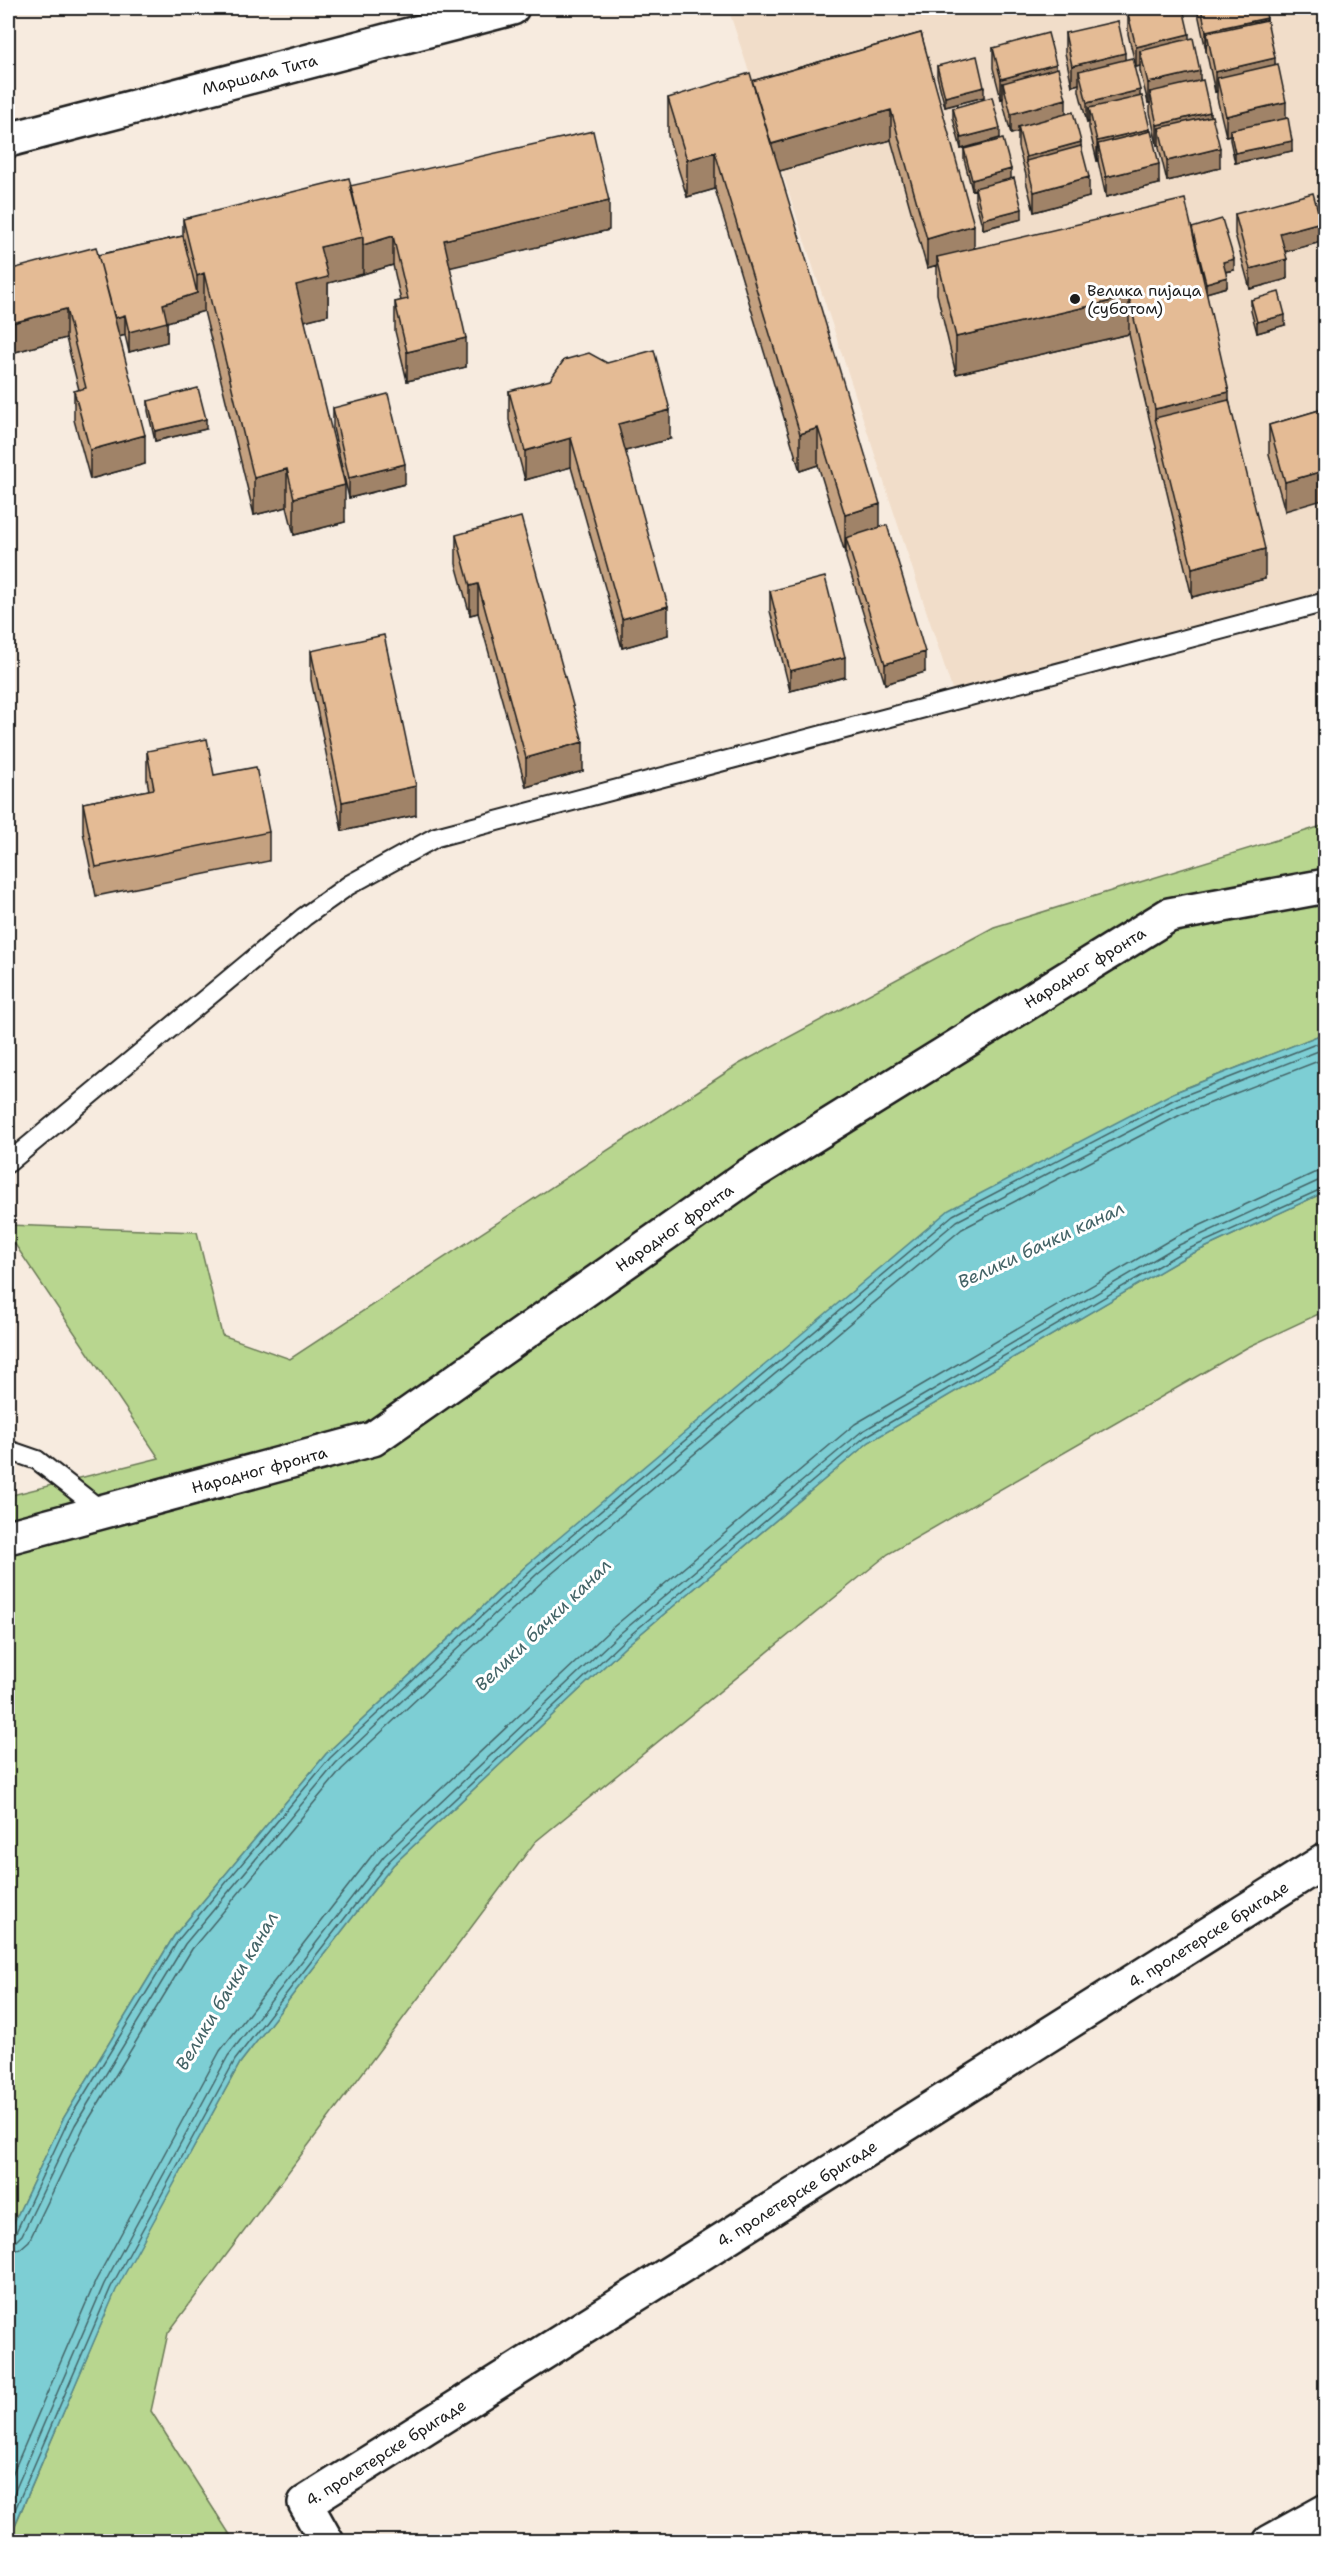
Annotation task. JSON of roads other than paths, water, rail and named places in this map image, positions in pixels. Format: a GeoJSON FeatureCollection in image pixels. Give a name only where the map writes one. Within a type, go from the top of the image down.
{"type":"FeatureCollection","features":[{"type":"Feature","properties":{"kind":"street","name":"Маршала Тита"},"geometry":{"type":"LineString","coordinates":[[8,140],[512,8]]}},
{"type":"Feature","properties":{"kind":"street","name":"Народног фронта"},"geometry":{"type":"LineString","coordinates":[[8,1537],[373,1439],[749,1175],[1169,915],[1326,886]]}},
{"type":"Feature","properties":{"kind":"street","name":"4. пролетерске бригаде"},"geometry":{"type":"LineString","coordinates":[[327,2541],[305,2503],[1326,1860]]}},
{"type":"Feature","properties":{"kind":"street"},"geometry":{"type":"LineString","coordinates":[[1270,2541],[1326,2511]]}},
{"type":"Feature","properties":{"kind":"lane"},"geometry":{"type":"LineString","coordinates":[[8,1163],[304,917],[349,885],[436,837],[1326,602]]}},
{"type":"Feature","properties":{"kind":"lane"},"geometry":{"type":"LineString","coordinates":[[8,1450],[37,1460],[102,1511]]}},
{"type":"Feature","properties":{"kind":"water","name":"Велики бачки канал"},"geometry":{"type":"Polygon","coordinates":[[[1325,1033],[1325,1192],[1185,1257],[869,1442],[626,1646],[393,1865],[240,2063],[116,2290],[8,2541],[8,2235],[63,2119],[174,1936],[326,1754],[528,1564],[949,1210],[1173,1093],[1325,1033]]]}},
{"type":"Feature","properties":{"kind":"place","name":"Велика пијаца (суботом)"},"geometry":{"type":"Point","coordinates":[1075,299]}}]}
